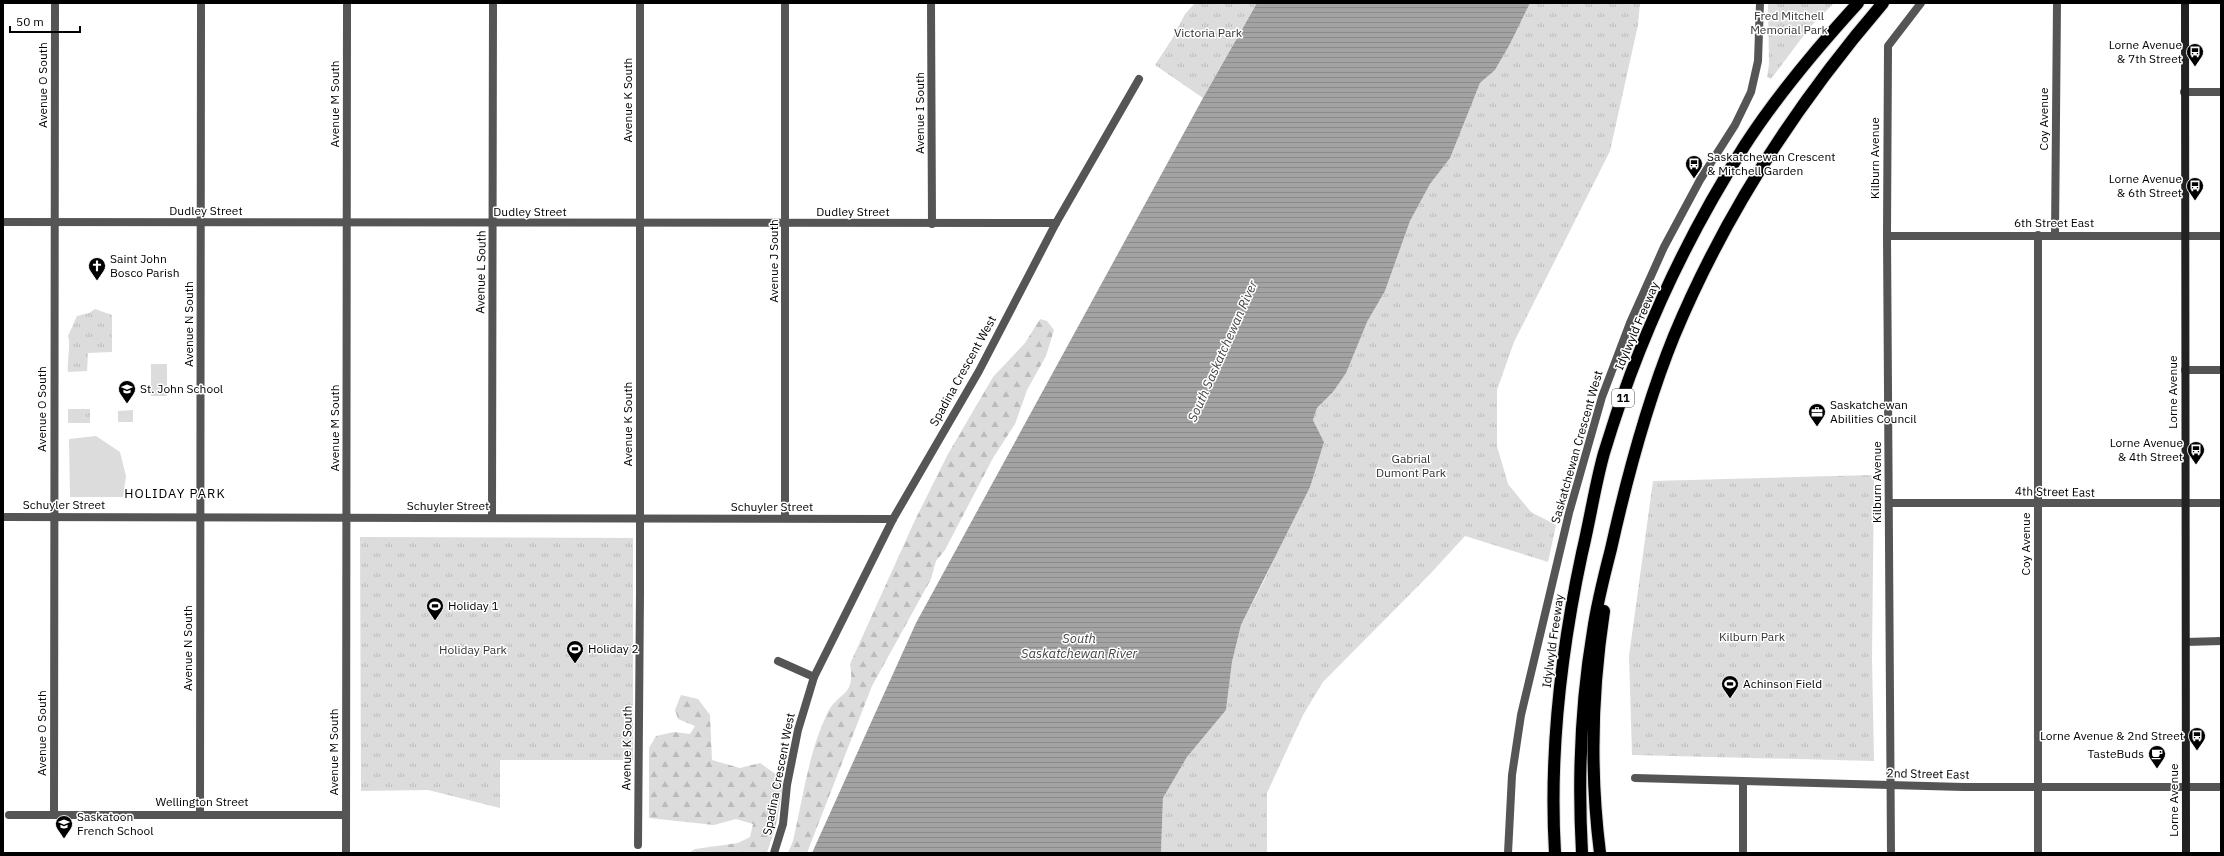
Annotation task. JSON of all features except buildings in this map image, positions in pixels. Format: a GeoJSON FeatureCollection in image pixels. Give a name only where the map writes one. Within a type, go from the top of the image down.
{"type":"FeatureCollection","features":[{"type":"Feature","properties":{"kind":"highway","name":"Idylwyld Freeway"},"geometry":{"type":"LineString","coordinates":[[1555,853],[1554,797],[1558,712],[1563,652],[1568,619],[1604,454],[1619,410],[1656,315],[1707,210],[1746,144],[1780,96],[1815,50],[1858,3]]}},
{"type":"Feature","properties":{"kind":"highway","name":"11"},"geometry":{"type":"LineString","coordinates":[[1582,853],[1581,782],[1586,684],[1593,630],[1623,493],[1651,399],[1674,336],[1716,248],[1779,141],[1812,93],[1883,3]]}},
{"type":"Feature","properties":{"kind":"highway"},"geometry":{"type":"LineString","coordinates":[[1600,853],[1596,786],[1595,716],[1598,668],[1604,613],[1623,493]]}},
{"type":"Feature","properties":{"kind":"main road","name":"Lorne Avenue"},"geometry":{"type":"LineString","coordinates":[[2184,3],[2186,853]]}},
{"type":"Feature","properties":{"kind":"street","name":"Avenue O South"},"geometry":{"type":"LineString","coordinates":[[54,815],[55,3]]}},
{"type":"Feature","properties":{"kind":"street","name":"Avenue N South"},"geometry":{"type":"LineString","coordinates":[[200,813],[201,3]]}},
{"type":"Feature","properties":{"kind":"street","name":"Avenue M South"},"geometry":{"type":"LineString","coordinates":[[346,853],[348,3]]}},
{"type":"Feature","properties":{"kind":"street","name":"Avenue L South"},"geometry":{"type":"LineString","coordinates":[[492,517],[494,224],[493,3]]}},
{"type":"Feature","properties":{"kind":"street","name":"Avenue K South"},"geometry":{"type":"LineString","coordinates":[[638,845],[640,518],[640,3]]}},
{"type":"Feature","properties":{"kind":"street","name":"Avenue J South"},"geometry":{"type":"LineString","coordinates":[[785,3],[785,518]]}},
{"type":"Feature","properties":{"kind":"street","name":"Avenue I South"},"geometry":{"type":"LineString","coordinates":[[931,3],[932,224]]}},
{"type":"Feature","properties":{"kind":"street","name":"Saskatchewan Crescent West"},"geometry":{"type":"LineString","coordinates":[[1508,853],[1512,775],[1521,715],[1569,513],[1602,397],[1630,323],[1664,247],[1700,180],[1735,125],[1751,92],[1758,60],[1760,3]]}},
{"type":"Feature","properties":{"kind":"street","name":"Kilburn Avenue"},"geometry":{"type":"LineString","coordinates":[[1891,853],[1887,236],[1888,46],[1921,3]]}},
{"type":"Feature","properties":{"kind":"street","name":"Coy Avenue"},"geometry":{"type":"LineString","coordinates":[[2055,234],[2057,3]]}},
{"type":"Feature","properties":{"kind":"street","name":"Spadina Crescent West"},"geometry":{"type":"LineString","coordinates":[[774,853],[783,824],[787,785],[798,730],[814,677],[893,519],[979,370],[1056,223],[1139,78]]}},
{"type":"Feature","properties":{"kind":"street"},"geometry":{"type":"LineString","coordinates":[[2184,92],[2221,92]]}},
{"type":"Feature","properties":{"kind":"street","name":"Dudley Street"},"geometry":{"type":"LineString","coordinates":[[3,222],[494,224],[1056,223]]}},
{"type":"Feature","properties":{"kind":"street","name":"6th Street East"},"geometry":{"type":"LineString","coordinates":[[1887,236],[2055,234],[2221,236]]}},
{"type":"Feature","properties":{"kind":"street","name":"Coy Avenue"},"geometry":{"type":"LineString","coordinates":[[2038,235],[2038,853]]}},
{"type":"Feature","properties":{"kind":"street"},"geometry":{"type":"LineString","coordinates":[[2185,370],[2221,370]]}},
{"type":"Feature","properties":{"kind":"street","name":"4th Street East"},"geometry":{"type":"LineString","coordinates":[[1889,503],[2221,503]]}},
{"type":"Feature","properties":{"kind":"street","name":"Schuyler Street"},"geometry":{"type":"LineString","coordinates":[[3,517],[201,519],[492,517],[893,519]]}},
{"type":"Feature","properties":{"kind":"street"},"geometry":{"type":"LineString","coordinates":[[2186,642],[2221,641]]}},
{"type":"Feature","properties":{"kind":"street"},"geometry":{"type":"LineString","coordinates":[[778,661],[814,677]]}},
{"type":"Feature","properties":{"kind":"street","name":"2nd Street East"},"geometry":{"type":"LineString","coordinates":[[1635,778],[1891,786],[2221,787]]}},
{"type":"Feature","properties":{"kind":"street"},"geometry":{"type":"LineString","coordinates":[[1743,782],[1743,853]]}},
{"type":"Feature","properties":{"kind":"street","name":"Wellington Street"},"geometry":{"type":"LineString","coordinates":[[10,815],[200,813],[346,815]]}},
{"type":"Feature","properties":{"kind":"green space","name":"Victoria Park"},"geometry":{"type":"Polygon","coordinates":[[[1195,3],[1257,3],[1203,98],[1155,65],[1172,39],[1185,14],[1195,3]]]}},
{"type":"Feature","properties":{"kind":"green space","name":"Gabrial Dumont Park"},"geometry":{"type":"Polygon","coordinates":[[[1530,3],[1640,3],[1638,25],[1610,151],[1514,342],[1497,390],[1497,446],[1508,484],[1531,512],[1556,525],[1548,562],[1465,536],[1431,573],[1323,682],[1303,715],[1267,793],[1267,853],[1161,853],[1163,798],[1187,757],[1226,710],[1232,662],[1241,625],[1265,579],[1324,442],[1313,420],[1317,408],[1333,392],[1367,322],[1385,291],[1410,221],[1430,184],[1450,157],[1480,83],[1495,70],[1510,44],[1530,3]]]}},
{"type":"Feature","properties":{"kind":"green space","name":"Fred Mitchell Memorial Park"},"geometry":{"type":"Polygon","coordinates":[[[1768,3],[1834,3],[1810,27],[1771,79],[1767,77],[1769,64],[1768,3]]]}},
{"type":"Feature","properties":{"kind":"green space"},"geometry":{"type":"Polygon","coordinates":[[[95,309],[112,315],[112,352],[88,353],[87,371],[68,372],[68,336],[77,316],[89,313],[95,309]]]}},
{"type":"Feature","properties":{"kind":"green space"},"geometry":{"type":"Polygon","coordinates":[[[1040,319],[1047,321],[1054,330],[1046,356],[1027,390],[1015,424],[993,458],[945,550],[936,561],[931,579],[872,686],[807,853],[788,853],[793,841],[810,761],[820,731],[830,708],[848,689],[851,675],[850,664],[915,520],[948,454],[993,377],[1025,343],[1040,319]]]}},
{"type":"Feature","properties":{"kind":"green space"},"geometry":{"type":"Polygon","coordinates":[[[151,364],[167,364],[167,396],[151,396],[151,364]]]}},
{"type":"Feature","properties":{"kind":"green space"},"geometry":{"type":"Polygon","coordinates":[[[68,409],[90,409],[90,423],[68,423],[68,409]]]}},
{"type":"Feature","properties":{"kind":"green space"},"geometry":{"type":"Polygon","coordinates":[[[133,410],[133,422],[118,422],[118,411],[133,410]]]}},
{"type":"Feature","properties":{"kind":"green space"},"geometry":{"type":"Polygon","coordinates":[[[96,436],[120,452],[126,476],[123,497],[70,497],[69,439],[96,436]]]}},
{"type":"Feature","properties":{"kind":"green space","name":"Kilburn Park"},"geometry":{"type":"Polygon","coordinates":[[[1874,475],[1872,658],[1874,761],[1632,755],[1629,656],[1653,481],[1874,475]]]}},
{"type":"Feature","properties":{"kind":"green space","name":"Holiday Park"},"geometry":{"type":"Polygon","coordinates":[[[360,537],[633,538],[633,760],[500,760],[500,808],[428,790],[361,791],[360,537]]]}},
{"type":"Feature","properties":{"kind":"green space"},"geometry":{"type":"Polygon","coordinates":[[[681,695],[698,699],[710,715],[712,760],[740,768],[760,763],[784,780],[777,821],[767,853],[689,853],[695,849],[738,843],[750,837],[753,824],[736,819],[714,825],[649,818],[649,748],[656,736],[674,732],[690,734],[695,726],[678,719],[675,710],[681,695]]]}},
{"type":"Feature","properties":{"kind":"water","name":"South Saskatchewan River"},"geometry":{"type":"Polygon","coordinates":[[[1257,3],[1530,3],[1510,44],[1495,70],[1480,83],[1450,158],[1430,184],[1410,221],[1385,291],[1367,322],[1346,373],[1333,392],[1317,408],[1313,420],[1324,442],[1310,487],[1241,625],[1232,662],[1226,710],[1187,757],[1163,798],[1161,853],[812,853],[916,623],[1203,98],[1257,3]]]}},
{"type":"Feature","properties":{"kind":"place","name":"Lorne Avenue & 7th Street"},"geometry":{"type":"Point","coordinates":[2195,67]}},
{"type":"Feature","properties":{"kind":"place","name":"Saskatchewan Crescent & Mitchell Garden"},"geometry":{"type":"Point","coordinates":[1694,179]}},
{"type":"Feature","properties":{"kind":"place","name":"Lorne Avenue & 6th Street"},"geometry":{"type":"Point","coordinates":[2195,201]}},
{"type":"Feature","properties":{"kind":"place","name":"Saint John Bosco Parish"},"geometry":{"type":"Point","coordinates":[97,281]}},
{"type":"Feature","properties":{"kind":"place","name":"St. John School"},"geometry":{"type":"Point","coordinates":[127,404]}},
{"type":"Feature","properties":{"kind":"place","name":"Saskatchewan Abilities Council"},"geometry":{"type":"Point","coordinates":[1817,427]}},
{"type":"Feature","properties":{"kind":"place","name":"Lorne Avenue & 4th Street"},"geometry":{"type":"Point","coordinates":[2196,465]}},
{"type":"Feature","properties":{"kind":"place","name":"Holiday 1"},"geometry":{"type":"Point","coordinates":[435,621]}},
{"type":"Feature","properties":{"kind":"place","name":"Holiday 2"},"geometry":{"type":"Point","coordinates":[575,664]}},
{"type":"Feature","properties":{"kind":"place","name":"Achinson Field"},"geometry":{"type":"Point","coordinates":[1730,699]}},
{"type":"Feature","properties":{"kind":"place","name":"Lorne Avenue & 2nd Street"},"geometry":{"type":"Point","coordinates":[2197,751]}},
{"type":"Feature","properties":{"kind":"place","name":"TasteBuds"},"geometry":{"type":"Point","coordinates":[2157,769]}},
{"type":"Feature","properties":{"kind":"place","name":"Saskatoon French School"},"geometry":{"type":"Point","coordinates":[64,839]}},
{"type":"Feature","properties":{"kind":"district","name":"HOLIDAY PARK"},"geometry":{"type":"Point","coordinates":[175,493]}}]}
